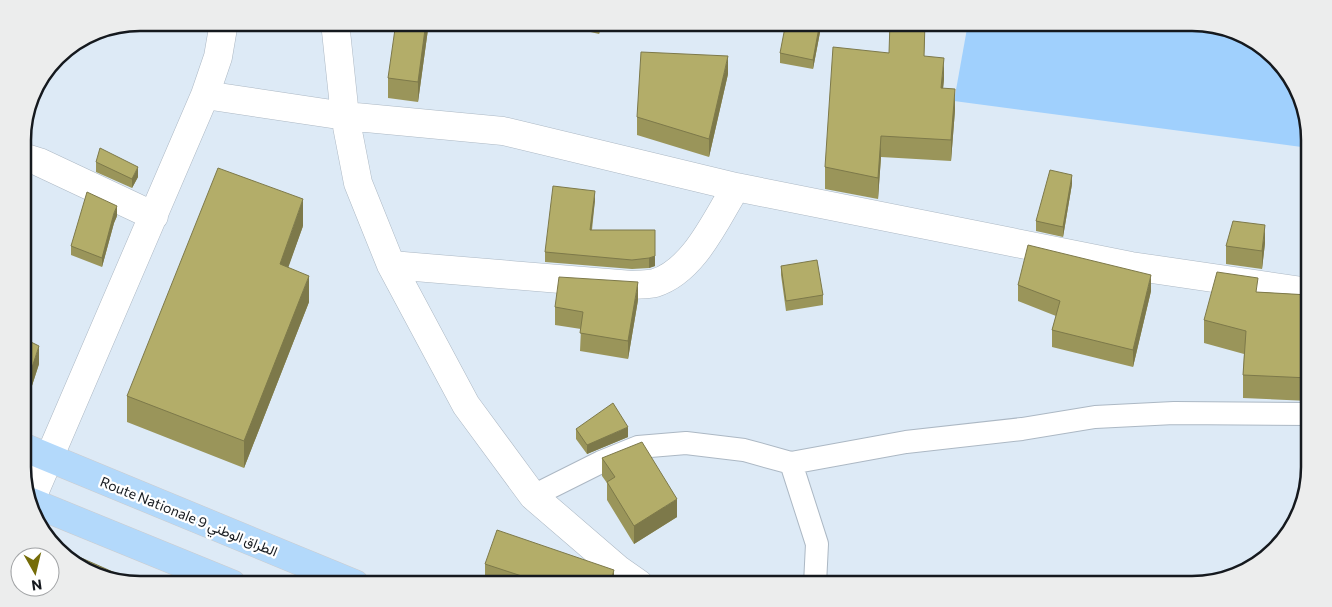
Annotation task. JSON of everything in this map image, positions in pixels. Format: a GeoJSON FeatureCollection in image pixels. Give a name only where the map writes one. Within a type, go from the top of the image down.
{"type":"FeatureCollection","features":[{"type":"Feature","properties":{"kind":"main road","name":"Route Nationale الطراق الوطني 9"},"geometry":{"type":"LineString","coordinates":[[31,450],[336,576]]}},
{"type":"Feature","properties":{"kind":"main road"},"geometry":{"type":"LineString","coordinates":[[38,504],[213,576]]}},
{"type":"Feature","properties":{"kind":"street"},"geometry":{"type":"LineString","coordinates":[[35,493],[205,96],[218,57],[222,31]]}},
{"type":"Feature","properties":{"kind":"street"},"geometry":{"type":"LineString","coordinates":[[336,31],[345,116],[358,183],[391,265],[466,405],[533,496],[628,576]]}},
{"type":"Feature","properties":{"kind":"street"},"geometry":{"type":"LineString","coordinates":[[205,96],[345,116],[503,131],[608,154],[736,187],[1132,266],[1301,291]]}},
{"type":"Feature","properties":{"kind":"street"},"geometry":{"type":"LineString","coordinates":[[31,160],[154,216]]}},
{"type":"Feature","properties":{"kind":"street"},"geometry":{"type":"LineString","coordinates":[[391,265],[622,284],[654,283],[678,271],[697,250],[736,187]]}},
{"type":"Feature","properties":{"kind":"lane"},"geometry":{"type":"LineString","coordinates":[[533,496],[601,462],[638,447],[686,443],[744,450],[791,463],[906,442],[1022,429],[1096,418],[1174,413],[1301,414]]}},
{"type":"Feature","properties":{"kind":"lane"},"geometry":{"type":"LineString","coordinates":[[791,463],[817,544],[815,576]]}},
{"type":"Feature","properties":{"kind":"shaded area"},"geometry":{"type":"Polygon","coordinates":[[[967,31],[1199,31],[1213,33],[1234,40],[1246,46],[1269,63],[1286,86],[1292,98],[1300,126],[1301,147],[954,101],[967,31]]]}},
{"type":"Feature","properties":{"kind":"building"},"geometry":{"type":"Polygon","coordinates":[[[395,31],[425,31],[418,82],[388,78],[395,31]]]}},
{"type":"Feature","properties":{"kind":"building"},"geometry":{"type":"Polygon","coordinates":[[[784,31],[818,31],[813,60],[780,53],[784,31]]]}},
{"type":"Feature","properties":{"kind":"building"},"geometry":{"type":"Polygon","coordinates":[[[890,31],[925,31],[924,56],[944,58],[941,88],[955,89],[951,140],[881,136],[878,178],[825,167],[833,47],[889,53],[890,31]]]}},
{"type":"Feature","properties":{"kind":"building"},"geometry":{"type":"Polygon","coordinates":[[[641,52],[728,56],[709,139],[637,117],[641,52]]]}},
{"type":"Feature","properties":{"kind":"building"},"geometry":{"type":"Polygon","coordinates":[[[100,148],[138,167],[132,179],[96,162],[100,148]]]}},
{"type":"Feature","properties":{"kind":"building"},"geometry":{"type":"Polygon","coordinates":[[[218,168],[303,199],[280,264],[309,276],[244,441],[127,396],[218,168]]]}},
{"type":"Feature","properties":{"kind":"building"},"geometry":{"type":"Polygon","coordinates":[[[1050,170],[1072,175],[1063,227],[1036,221],[1050,170]]]}},
{"type":"Feature","properties":{"kind":"building"},"geometry":{"type":"Polygon","coordinates":[[[553,186],[595,191],[590,230],[655,230],[655,256],[632,260],[545,252],[553,186]]]}},
{"type":"Feature","properties":{"kind":"building"},"geometry":{"type":"Polygon","coordinates":[[[87,192],[117,206],[102,258],[71,246],[87,192]]]}},
{"type":"Feature","properties":{"kind":"building"},"geometry":{"type":"Polygon","coordinates":[[[1233,221],[1265,225],[1262,251],[1226,246],[1233,221]]]}},
{"type":"Feature","properties":{"kind":"building"},"geometry":{"type":"Polygon","coordinates":[[[1028,245],[1151,275],[1133,350],[1052,330],[1060,301],[1018,285],[1028,245]]]}},
{"type":"Feature","properties":{"kind":"building"},"geometry":{"type":"Polygon","coordinates":[[[817,260],[823,295],[786,301],[781,266],[817,260]]]}},
{"type":"Feature","properties":{"kind":"building"},"geometry":{"type":"Polygon","coordinates":[[[1217,272],[1258,278],[1256,292],[1301,295],[1301,378],[1243,375],[1246,331],[1204,320],[1217,272]]]}},
{"type":"Feature","properties":{"kind":"building"},"geometry":{"type":"Polygon","coordinates":[[[559,277],[638,282],[628,341],[580,333],[583,312],[555,307],[559,277]]]}},
{"type":"Feature","properties":{"kind":"building"},"geometry":{"type":"Polygon","coordinates":[[[31,342],[39,346],[31,371],[31,342]]]}},
{"type":"Feature","properties":{"kind":"building"},"geometry":{"type":"Polygon","coordinates":[[[613,403],[628,427],[587,445],[576,429],[613,403]]]}},
{"type":"Feature","properties":{"kind":"building"},"geometry":{"type":"Polygon","coordinates":[[[642,442],[677,499],[634,526],[607,482],[615,477],[602,458],[642,442]]]}},
{"type":"Feature","properties":{"kind":"building"},"geometry":{"type":"Polygon","coordinates":[[[497,530],[614,570],[612,576],[522,576],[485,564],[497,530]]]}},
{"type":"Feature","properties":{"kind":"building"},"geometry":{"type":"Polygon","coordinates":[[[82,558],[115,573],[98,567],[82,558]]]}}]}
